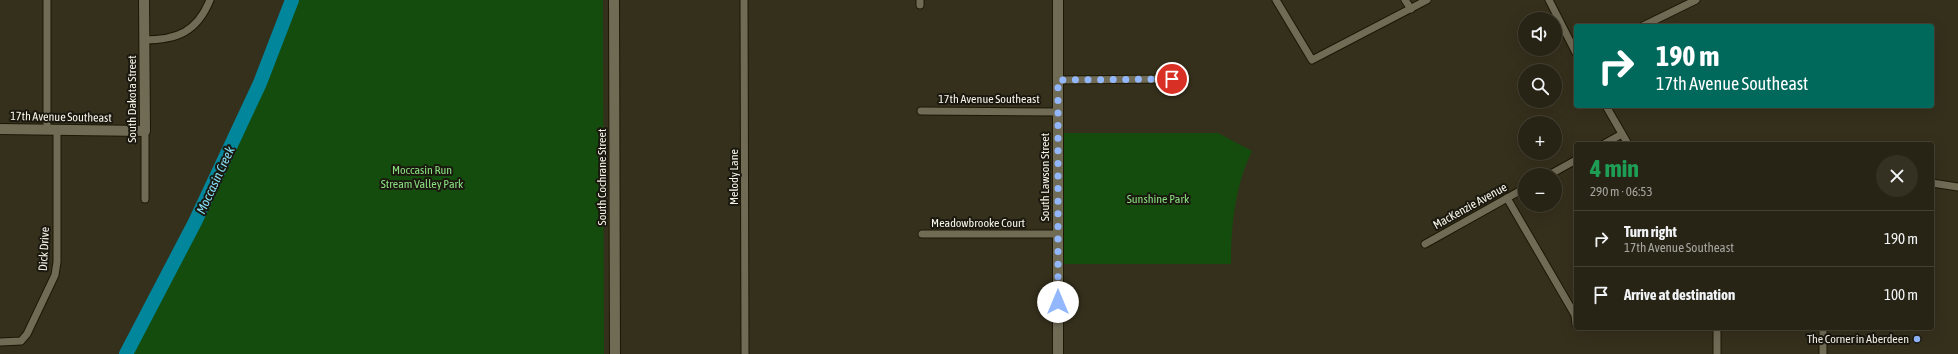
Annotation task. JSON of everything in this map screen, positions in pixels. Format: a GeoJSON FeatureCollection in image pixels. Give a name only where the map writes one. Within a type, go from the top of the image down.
{"type":"FeatureCollection","features":[{"type":"Feature","properties":{"kind":"street","name":"Dick Drive"},"geometry":{"type":"LineString","coordinates":[[0,342],[21,341],[27,334],[55,275],[52,130],[47,0]]}},
{"type":"Feature","properties":{"kind":"street","name":"South Dakota Street"},"geometry":{"type":"LineString","coordinates":[[144,0],[145,199]]}},
{"type":"Feature","properties":{"kind":"street"},"geometry":{"type":"LineString","coordinates":[[144,40],[166,39],[185,32],[200,19],[210,0]]}},
{"type":"Feature","properties":{"kind":"street","name":"South Cochrane Street"},"geometry":{"type":"LineString","coordinates":[[614,0],[615,354]]}},
{"type":"Feature","properties":{"kind":"street","name":"Melody Lane"},"geometry":{"type":"LineString","coordinates":[[744,0],[745,354]]}},
{"type":"Feature","properties":{"kind":"street","name":"South Lawson Street"},"geometry":{"type":"LineString","coordinates":[[1058,0],[1058,354]]}},
{"type":"Feature","properties":{"kind":"street"},"geometry":{"type":"LineString","coordinates":[[1276,0],[1312,60],[1426,0]]}},
{"type":"Feature","properties":{"kind":"street"},"geometry":{"type":"LineString","coordinates":[[1405,0],[1410,9]]}},
{"type":"Feature","properties":{"kind":"street"},"geometry":{"type":"LineString","coordinates":[[1548,0],[1574,49]]}},
{"type":"Feature","properties":{"kind":"street"},"geometry":{"type":"LineString","coordinates":[[1647,24],[1696,0]]}},
{"type":"Feature","properties":{"kind":"street"},"geometry":{"type":"LineString","coordinates":[[1058,80],[1172,79]]}},
{"type":"Feature","properties":{"kind":"street"},"geometry":{"type":"LineString","coordinates":[[1607,108],[1627,142]]}},
{"type":"Feature","properties":{"kind":"street","name":"17th Avenue Southeast"},"geometry":{"type":"LineString","coordinates":[[921,111],[1058,112]]}},
{"type":"Feature","properties":{"kind":"street","name":"17th Avenue Southeast"},"geometry":{"type":"LineString","coordinates":[[0,129],[145,131]]}},
{"type":"Feature","properties":{"kind":"street"},"geometry":{"type":"LineString","coordinates":[[1608,142],[1622,134]]}},
{"type":"Feature","properties":{"kind":"street"},"geometry":{"type":"LineString","coordinates":[[1562,168],[1574,161]]}},
{"type":"Feature","properties":{"kind":"street"},"geometry":{"type":"LineString","coordinates":[[1934,183],[1958,187]]}},
{"type":"Feature","properties":{"kind":"street","name":"MacKenzie Avenue"},"geometry":{"type":"LineString","coordinates":[[1425,244],[1518,192]]}},
{"type":"Feature","properties":{"kind":"street"},"geometry":{"type":"LineString","coordinates":[[1507,198],[1574,313]]}},
{"type":"Feature","properties":{"kind":"street","name":"Meadowbrooke Court"},"geometry":{"type":"LineString","coordinates":[[922,234],[1058,234]]}},
{"type":"Feature","properties":{"kind":"street"},"geometry":{"type":"LineString","coordinates":[[1717,330],[1717,354]]}},
{"type":"Feature","properties":{"kind":"street"},"geometry":{"type":"LineString","coordinates":[[1823,330],[1823,354]]}},
{"type":"Feature","properties":{"kind":"green space","name":"Moccasin Run Stream Valley Park"},"geometry":{"type":"Polygon","coordinates":[[[292,0],[603,0],[604,354],[126,354],[195,222],[260,83],[292,0]]]}},
{"type":"Feature","properties":{"kind":"green space","name":"Sunshine Park"},"geometry":{"type":"Polygon","coordinates":[[[1064,133],[1218,133],[1252,151],[1246,164],[1235,206],[1231,264],[1064,264],[1064,133]]]}},
{"type":"Feature","properties":{"kind":"waterway","name":"Moccasin Creek"},"geometry":{"type":"LineString","coordinates":[[126,354],[195,222],[260,83],[292,0]]}},
{"type":"Feature","properties":{"kind":"place","name":"The Corner in Aberdeen"},"geometry":{"type":"Point","coordinates":[1917,339]}},
{"type":"Feature","properties":{"kind":"route"},"geometry":{"type":"LineString","coordinates":[[1058,302],[1058,80],[1172,79]]}}]}
